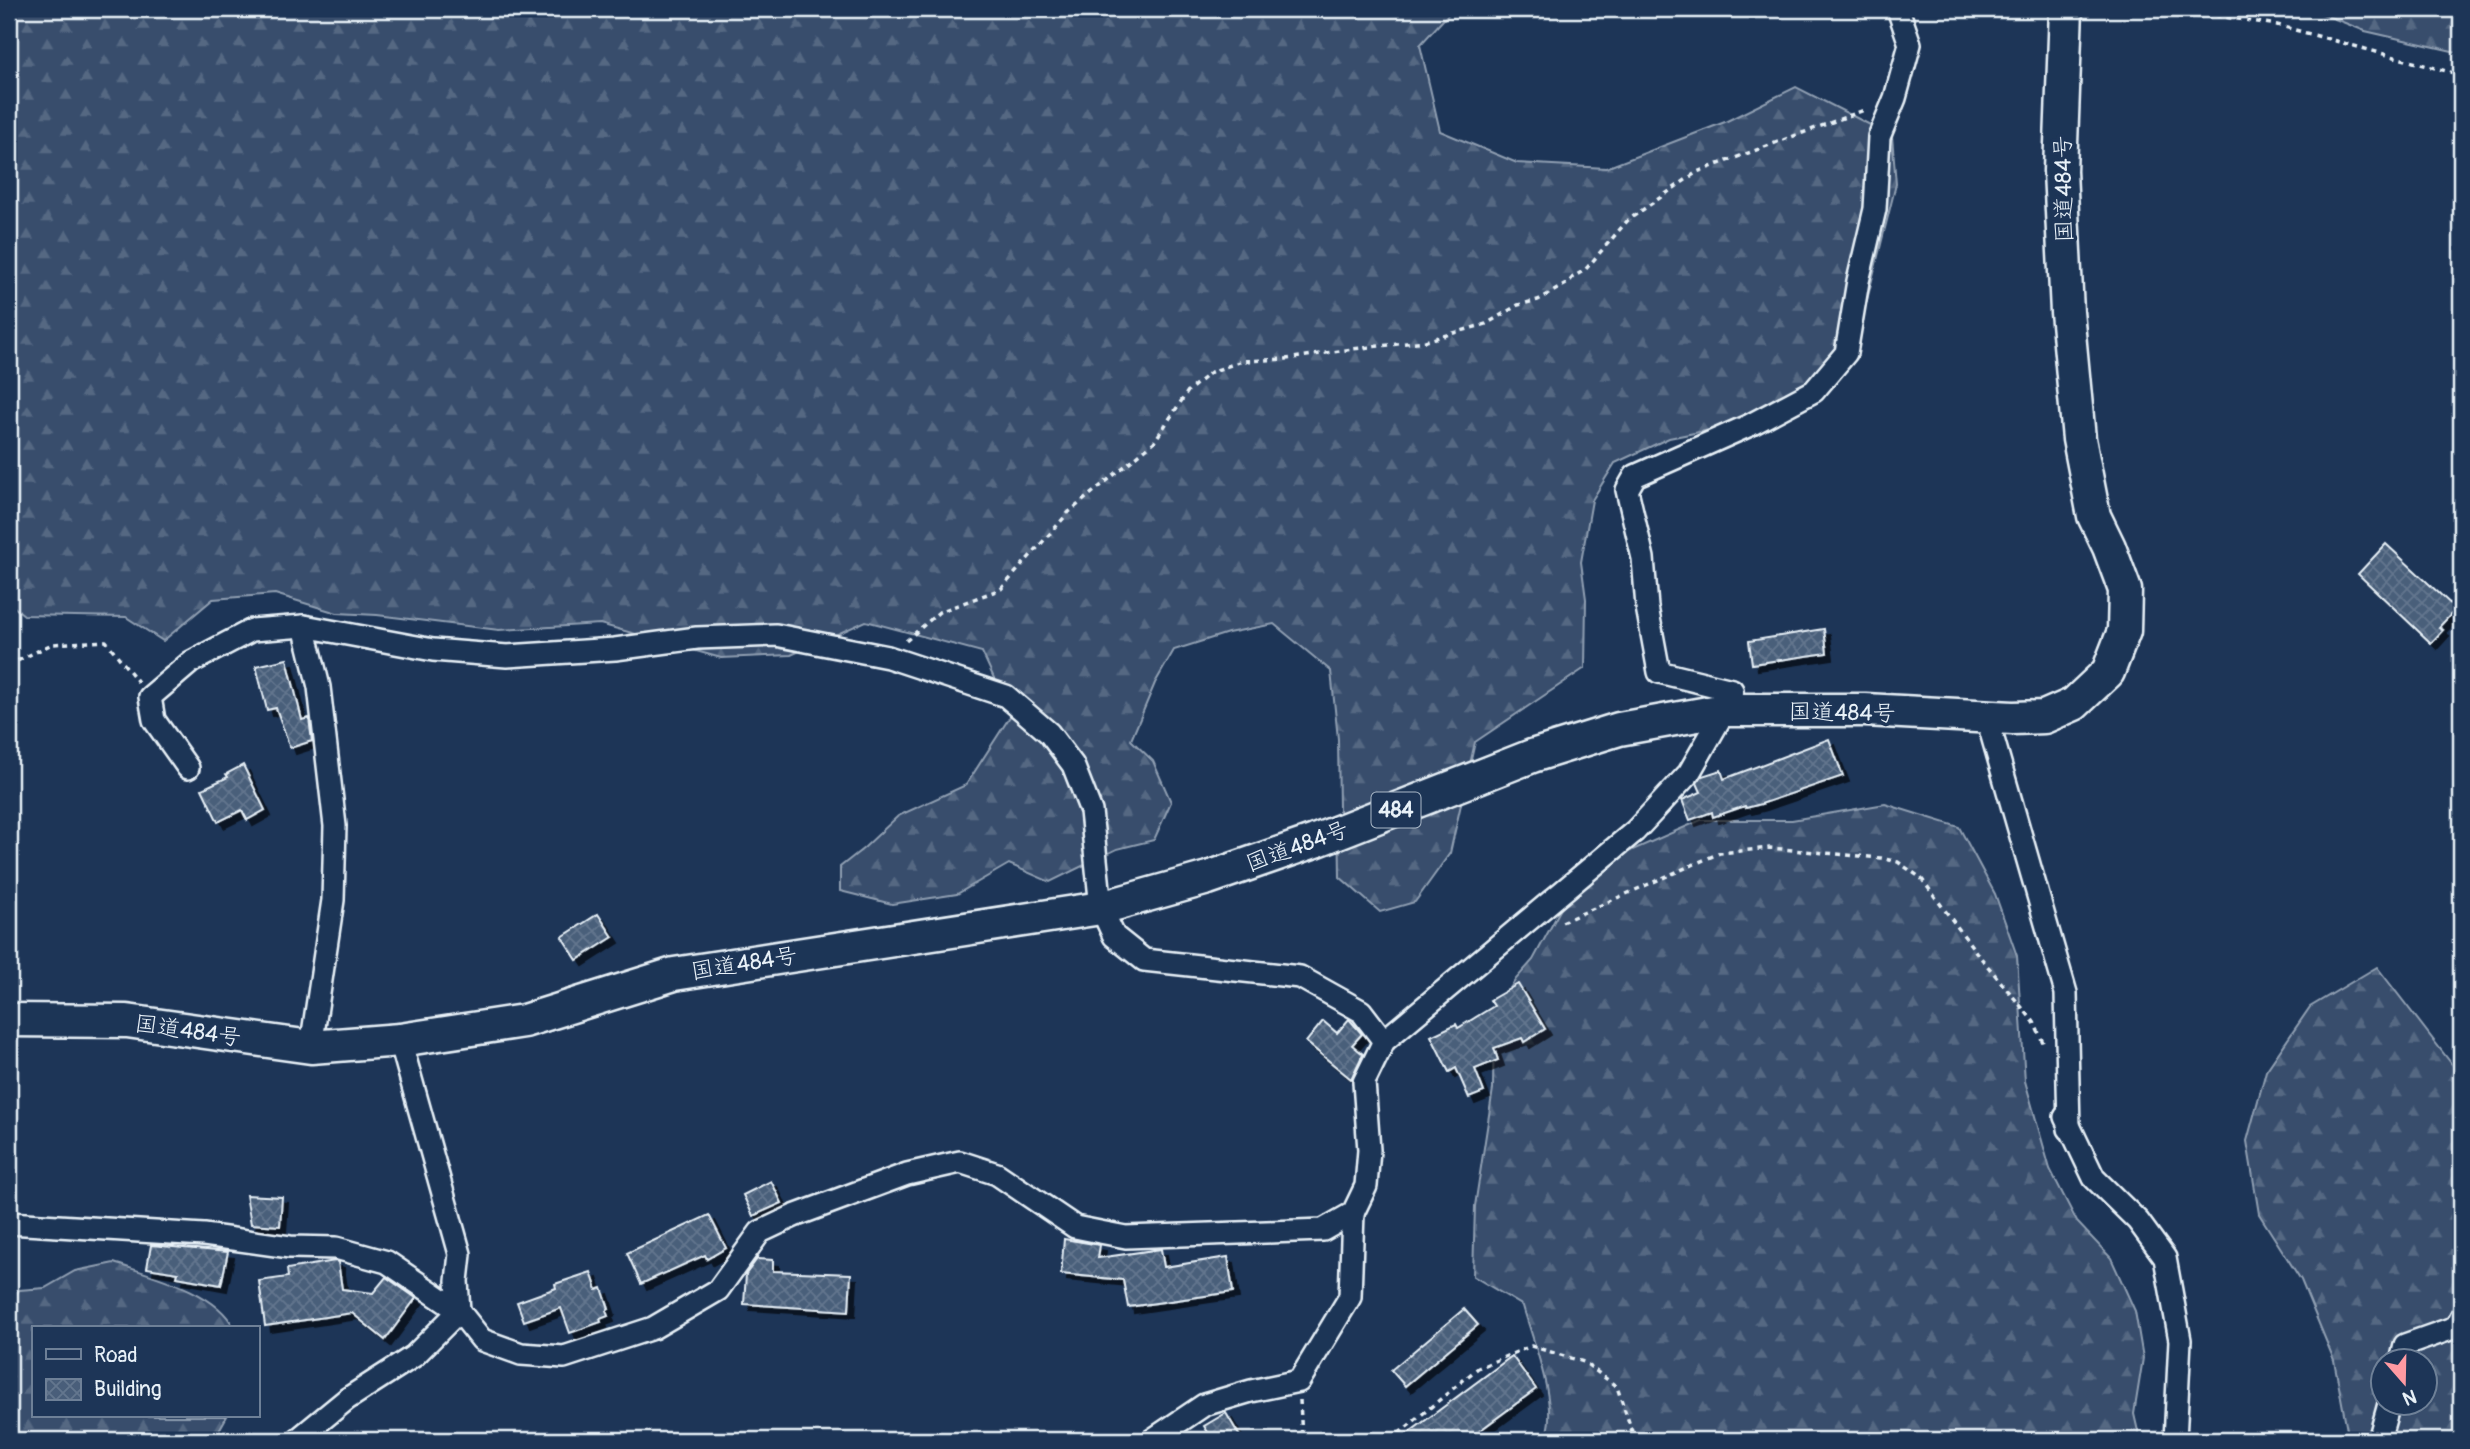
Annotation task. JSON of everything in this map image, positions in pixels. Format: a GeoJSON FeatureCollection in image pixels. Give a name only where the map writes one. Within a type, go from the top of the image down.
{"type":"FeatureCollection","features":[{"type":"Feature","properties":{"kind":"highway","name":"国道484号"},"geometry":{"type":"LineString","coordinates":[[9,1020],[127,1021],[311,1047],[400,1041],[524,1021],[674,974],[1101,908],[1208,878],[1315,841],[1563,745],[1619,729],[1725,710],[1865,710],[1987,718],[2044,717],[2074,704],[2108,673],[2124,631],[2125,590],[2094,516],[2079,439],[2067,312],[2060,171],[2066,9]]}},
{"type":"Feature","properties":{"kind":"street"},"geometry":{"type":"LineString","coordinates":[[1152,1440],[1204,1405],[1299,1381],[1350,1297],[1353,1213],[1366,1186],[1368,1150],[1364,1082],[1384,1041],[1634,831],[1689,773],[1725,710],[1732,690],[1659,672],[1647,607],[1643,558],[1627,491],[1635,476],[1750,425],[1814,391],[1846,353],[1858,281],[1875,209],[1879,137],[1895,98],[1910,44],[1898,9]]}},
{"type":"Feature","properties":{"kind":"street"},"geometry":{"type":"LineString","coordinates":[[304,626],[319,687],[335,825],[332,900],[311,1047]]}},
{"type":"Feature","properties":{"kind":"street"},"geometry":{"type":"LineString","coordinates":[[188,768],[154,720],[150,698],[191,662],[252,630],[304,626],[433,650],[507,656],[615,649],[697,638],[776,635],[888,657],[1006,695],[1049,733],[1073,765],[1091,811],[1101,908],[1114,936],[1144,960],[1300,977],[1361,1012],[1384,1041]]}},
{"type":"Feature","properties":{"kind":"street"},"geometry":{"type":"LineString","coordinates":[[1987,718],[2066,993],[2069,1129]]}},
{"type":"Feature","properties":{"kind":"street"},"geometry":{"type":"LineString","coordinates":[[297,1440],[347,1399],[414,1356],[458,1311],[460,1254],[400,1041]]}},
{"type":"Feature","properties":{"kind":"street"},"geometry":{"type":"LineString","coordinates":[[2056,1088],[2069,1129],[2094,1178],[2138,1221],[2165,1258],[2180,1340],[2175,1440]]}},
{"type":"Feature","properties":{"kind":"street"},"geometry":{"type":"LineString","coordinates":[[9,1223],[86,1230],[204,1235],[290,1247],[336,1248],[387,1262],[458,1311],[482,1340],[521,1354],[564,1357],[653,1328],[718,1290],[760,1232],[794,1216],[908,1174],[960,1162],[996,1174],[1075,1227],[1126,1237],[1324,1230],[1353,1213]]}},
{"type":"Feature","properties":{"kind":"street"},"geometry":{"type":"LineString","coordinates":[[2404,1348],[2405,1345],[2456,1327],[2461,1317]]}},
{"type":"Feature","properties":{"kind":"street"},"geometry":{"type":"LineString","coordinates":[[2379,1440],[2385,1418]]}},
{"type":"Feature","properties":{"kind":"path"},"geometry":{"type":"LineString","coordinates":[[2180,9],[2186,17],[2218,16],[2277,25],[2461,75]]}},
{"type":"Feature","properties":{"kind":"path"},"geometry":{"type":"LineString","coordinates":[[888,657],[939,612],[1002,589],[1069,512],[1154,442],[1188,391],[1211,372],[1242,361],[1286,359],[1425,341],[1486,324],[1518,305],[1538,300],[1569,283],[1573,277],[1585,270],[1628,220],[1697,173],[1895,98]]}},
{"type":"Feature","properties":{"kind":"path"},"geometry":{"type":"LineString","coordinates":[[9,665],[52,645],[106,641],[150,698]]}},
{"type":"Feature","properties":{"kind":"path"},"geometry":{"type":"LineString","coordinates":[[1559,924],[1720,853],[1770,848],[1881,858],[1898,862],[1921,878],[1976,952],[2035,1022],[2052,1064],[2056,1088]]}},
{"type":"Feature","properties":{"kind":"path"},"geometry":{"type":"LineString","coordinates":[[1391,1440],[1478,1368],[1531,1346],[1584,1362],[1617,1387],[1635,1440]]}},
{"type":"Feature","properties":{"kind":"path"},"geometry":{"type":"LineString","coordinates":[[1299,1381],[1302,1440]]}},
{"type":"Feature","properties":{"kind":"green space"},"geometry":{"type":"Polygon","coordinates":[[[9,9],[1453,9],[1420,45],[1440,131],[1517,163],[1606,168],[1725,122],[1796,87],[1892,136],[1896,184],[1862,320],[1842,361],[1750,422],[1669,438],[1615,463],[1592,500],[1581,562],[1586,599],[1585,668],[1475,742],[1450,853],[1415,902],[1380,912],[1340,877],[1338,739],[1331,671],[1274,624],[1228,633],[1174,650],[1155,683],[1131,740],[1153,761],[1171,802],[1154,840],[1117,849],[1050,882],[1009,864],[957,894],[892,904],[840,891],[840,867],[898,816],[966,785],[1011,715],[982,652],[866,621],[791,655],[721,658],[600,624],[499,630],[377,615],[337,613],[275,594],[213,599],[163,641],[126,617],[24,615],[9,603],[9,9]]]}},
{"type":"Feature","properties":{"kind":"green space"},"geometry":{"type":"Polygon","coordinates":[[[2310,9],[2461,9],[2461,53],[2365,31],[2310,9]]]}},
{"type":"Feature","properties":{"kind":"green space"},"geometry":{"type":"Polygon","coordinates":[[[1885,804],[1959,827],[1995,894],[2017,956],[2025,1081],[2050,1169],[2077,1222],[2111,1258],[2135,1311],[2143,1358],[2134,1414],[2140,1440],[1543,1440],[1548,1428],[1547,1394],[1544,1375],[1523,1306],[1473,1276],[1475,1206],[1493,1089],[1494,1013],[1516,979],[1533,960],[1565,901],[1621,855],[1701,820],[1792,820],[1885,804]]]}},
{"type":"Feature","properties":{"kind":"green space"},"geometry":{"type":"Polygon","coordinates":[[[2377,967],[2461,1076],[2461,1440],[2349,1440],[2334,1360],[2301,1280],[2259,1214],[2247,1141],[2266,1071],[2310,1007],[2377,967]]]}},
{"type":"Feature","properties":{"kind":"green space"},"geometry":{"type":"Polygon","coordinates":[[[114,1263],[163,1279],[198,1294],[213,1304],[233,1326],[32,1326],[32,1418],[226,1418],[218,1432],[208,1440],[9,1440],[9,1306],[19,1290],[45,1288],[75,1271],[114,1263]]]}},
{"type":"Feature","properties":{"kind":"building"},"geometry":{"type":"Polygon","coordinates":[[[2386,544],[2456,609],[2439,627],[2443,630],[2431,643],[2358,574],[2386,544]]]}},
{"type":"Feature","properties":{"kind":"building"},"geometry":{"type":"Polygon","coordinates":[[[1824,629],[1827,653],[1752,664],[1749,641],[1824,629]]]}},
{"type":"Feature","properties":{"kind":"building"},"geometry":{"type":"Polygon","coordinates":[[[287,659],[302,720],[309,718],[312,741],[290,748],[276,708],[267,710],[256,666],[287,659]]]}},
{"type":"Feature","properties":{"kind":"building"},"geometry":{"type":"Polygon","coordinates":[[[1829,739],[1843,776],[1761,804],[1746,808],[1745,806],[1713,817],[1712,812],[1690,820],[1682,800],[1701,792],[1697,783],[1702,776],[1721,770],[1724,779],[1829,739]]]}},
{"type":"Feature","properties":{"kind":"building"},"geometry":{"type":"Polygon","coordinates":[[[243,765],[265,810],[247,820],[242,810],[218,822],[202,789],[228,777],[226,774],[243,765]]]}},
{"type":"Feature","properties":{"kind":"building"},"geometry":{"type":"Polygon","coordinates":[[[598,914],[613,937],[577,960],[562,937],[598,914]]]}},
{"type":"Feature","properties":{"kind":"building"},"geometry":{"type":"Polygon","coordinates":[[[1518,984],[1545,1029],[1524,1042],[1522,1038],[1494,1048],[1498,1060],[1475,1069],[1484,1092],[1469,1098],[1456,1068],[1449,1072],[1431,1036],[1456,1024],[1458,1028],[1494,1006],[1490,1000],[1518,984]]]}},
{"type":"Feature","properties":{"kind":"building"},"geometry":{"type":"Polygon","coordinates":[[[1349,1019],[1362,1034],[1352,1045],[1363,1054],[1351,1079],[1306,1042],[1323,1021],[1337,1033],[1349,1019]]]}},
{"type":"Feature","properties":{"kind":"building"},"geometry":{"type":"Polygon","coordinates":[[[771,1181],[782,1203],[753,1216],[743,1195],[771,1181]]]}},
{"type":"Feature","properties":{"kind":"building"},"geometry":{"type":"Polygon","coordinates":[[[246,1195],[282,1197],[280,1226],[251,1224],[246,1195]]]}},
{"type":"Feature","properties":{"kind":"building"},"geometry":{"type":"Polygon","coordinates":[[[709,1215],[726,1248],[707,1259],[705,1255],[641,1284],[627,1253],[709,1215]]]}},
{"type":"Feature","properties":{"kind":"building"},"geometry":{"type":"Polygon","coordinates":[[[1064,1239],[1100,1245],[1098,1258],[1161,1249],[1164,1267],[1228,1257],[1233,1292],[1128,1307],[1123,1280],[1061,1274],[1064,1239]]]}},
{"type":"Feature","properties":{"kind":"building"},"geometry":{"type":"Polygon","coordinates":[[[151,1245],[228,1252],[221,1285],[147,1268],[151,1245]]]}},
{"type":"Feature","properties":{"kind":"building"},"geometry":{"type":"Polygon","coordinates":[[[757,1259],[773,1260],[773,1271],[851,1274],[849,1311],[744,1304],[746,1274],[757,1259]]]}},
{"type":"Feature","properties":{"kind":"building"},"geometry":{"type":"Polygon","coordinates":[[[338,1262],[342,1289],[373,1293],[386,1277],[416,1298],[385,1340],[352,1313],[265,1326],[259,1281],[288,1277],[287,1269],[338,1262]]]}},
{"type":"Feature","properties":{"kind":"building"},"geometry":{"type":"Polygon","coordinates":[[[591,1272],[597,1290],[602,1288],[609,1309],[606,1311],[608,1316],[600,1319],[601,1322],[570,1333],[561,1308],[524,1321],[517,1302],[556,1288],[555,1284],[591,1272]]]}},
{"type":"Feature","properties":{"kind":"building"},"geometry":{"type":"Polygon","coordinates":[[[1464,1309],[1478,1325],[1405,1386],[1391,1370],[1464,1309]]]}},
{"type":"Feature","properties":{"kind":"building"},"geometry":{"type":"Polygon","coordinates":[[[1512,1356],[1536,1389],[1467,1440],[1399,1440],[1512,1356]]]}},
{"type":"Feature","properties":{"kind":"building"},"geometry":{"type":"Polygon","coordinates":[[[1226,1413],[1242,1440],[1213,1440],[1204,1426],[1226,1413]]]}}]}
